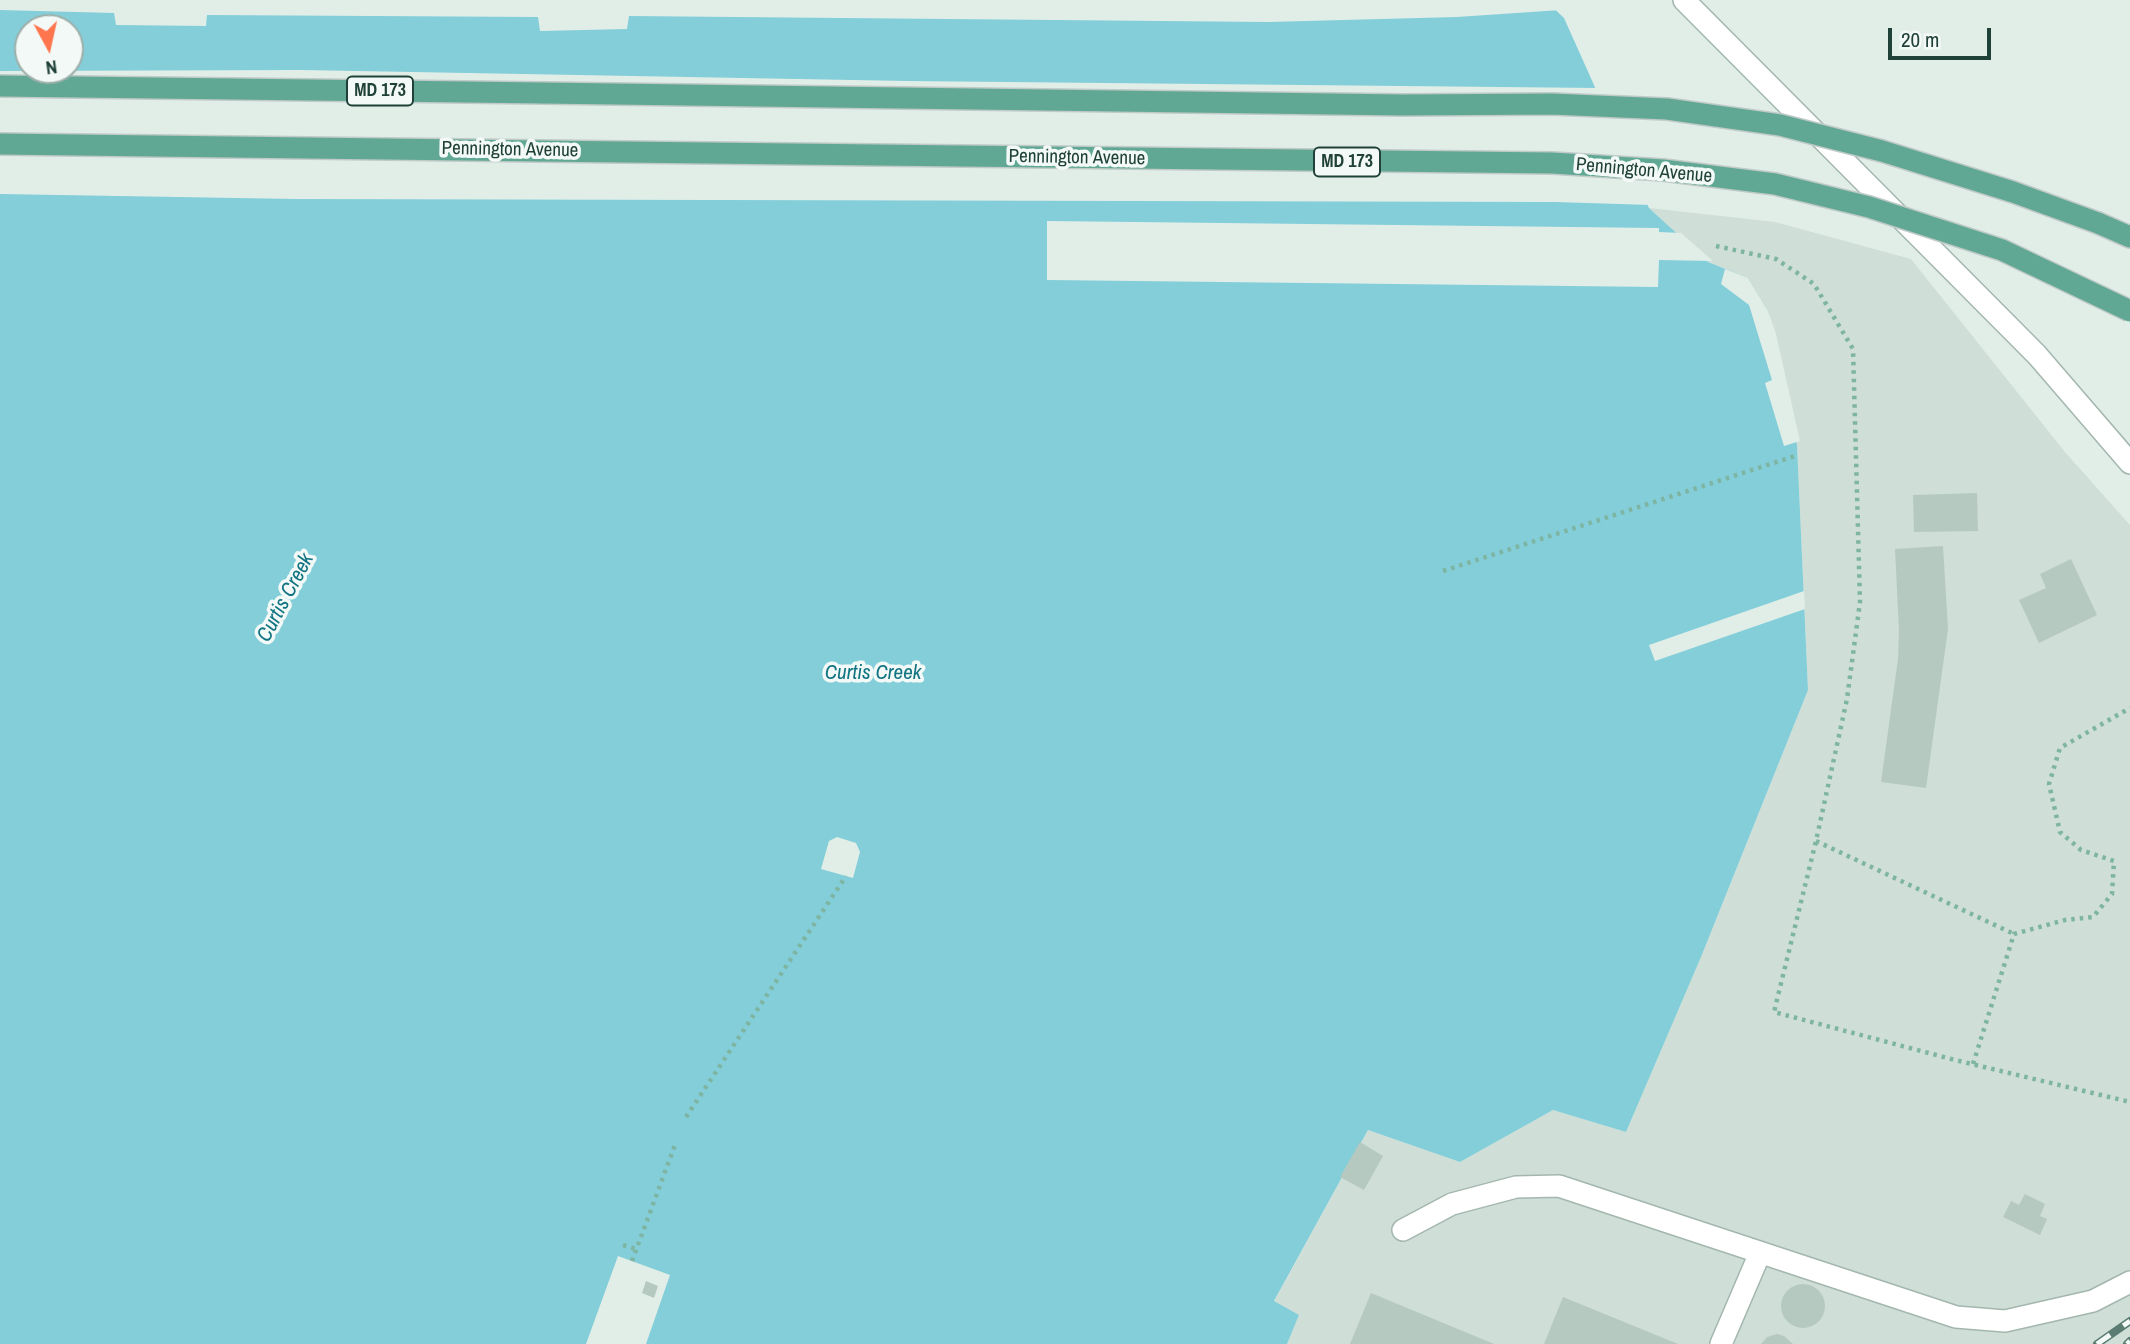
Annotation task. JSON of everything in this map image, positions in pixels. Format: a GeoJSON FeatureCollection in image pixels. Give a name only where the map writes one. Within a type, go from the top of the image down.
{"type":"FeatureCollection","features":[{"type":"Feature","properties":{"kind":"main road","name":"MD 173"},"geometry":{"type":"LineString","coordinates":[[0,86],[1403,105],[1552,104],[1667,109],[1780,125],[1869,148],[2013,192],[2130,237]]}},
{"type":"Feature","properties":{"kind":"main road","name":"Pennington Avenue"},"geometry":{"type":"LineString","coordinates":[[0,144],[1552,163],[1663,170],[1775,184],[1869,207],[2002,250],[2130,311]]}},
{"type":"Feature","properties":{"kind":"street"},"geometry":{"type":"LineString","coordinates":[[1684,0],[2037,355],[2130,463]]}},
{"type":"Feature","properties":{"kind":"street"},"geometry":{"type":"LineString","coordinates":[[1403,1230],[1452,1204],[1516,1187],[1559,1186],[1956,1317],[2005,1321],[2092,1301],[2130,1282]]}},
{"type":"Feature","properties":{"kind":"street"},"geometry":{"type":"LineString","coordinates":[[1721,1344],[1760,1252]]}},
{"type":"Feature","properties":{"kind":"path"},"geometry":{"type":"LineString","coordinates":[[1716,246],[1776,259],[1814,284],[1853,349],[1860,602],[1847,699],[1774,1012],[2130,1102]]}},
{"type":"Feature","properties":{"kind":"path"},"geometry":{"type":"LineString","coordinates":[[1443,571],[1798,455]]}},
{"type":"Feature","properties":{"kind":"path"},"geometry":{"type":"LineString","coordinates":[[1816,841],[2014,934],[2065,920],[2093,917],[2112,894],[2115,861],[2081,850],[2060,832],[2049,784],[2060,748],[2130,708]]}},
{"type":"Feature","properties":{"kind":"path"},"geometry":{"type":"LineString","coordinates":[[686,1117],[846,876]]}},
{"type":"Feature","properties":{"kind":"path"},"geometry":{"type":"LineString","coordinates":[[1973,1064],[2014,934]]}},
{"type":"Feature","properties":{"kind":"path"},"geometry":{"type":"LineString","coordinates":[[632,1261],[675,1145]]}},
{"type":"Feature","properties":{"kind":"path"},"geometry":{"type":"LineString","coordinates":[[623,1245],[636,1249]]}},
{"type":"Feature","properties":{"kind":"shaded area"},"geometry":{"type":"Polygon","coordinates":[[[1649,208],[1775,222],[1911,259],[2065,452],[2130,525],[2130,1344],[1287,1344],[1299,1315],[1274,1302],[1368,1130],[1460,1162],[1553,1110],[1626,1132],[1701,957],[1808,690],[1797,445],[1748,278],[1708,262],[1649,208]]]}},
{"type":"Feature","properties":{"kind":"water","name":"Curtis Creek"},"geometry":{"type":"Polygon","coordinates":[[[0,0],[1545,0],[1564,18],[1649,208],[1708,262],[1748,278],[1768,311],[1797,445],[1808,690],[1701,957],[1626,1132],[1553,1110],[1460,1162],[1368,1130],[1274,1301],[1299,1315],[1287,1344],[0,1344],[0,0]]]}},
{"type":"Feature","properties":{"kind":"pier"},"geometry":{"type":"Polygon","coordinates":[[[0,0],[1550,0],[1561,10],[1457,17],[1268,22],[629,16],[627,29],[540,31],[538,17],[207,15],[206,26],[116,25],[114,13],[0,10],[0,0]]]}},
{"type":"Feature","properties":{"kind":"pier"},"geometry":{"type":"Polygon","coordinates":[[[302,70],[908,81],[1599,88],[1651,205],[1555,202],[296,199],[0,194],[0,71],[14,71],[14,84],[84,84],[84,71],[302,70]]]}},
{"type":"Feature","properties":{"kind":"pier"},"geometry":{"type":"Polygon","coordinates":[[[1047,221],[1659,228],[1659,232],[1681,233],[1713,261],[1659,260],[1658,287],[1047,280],[1047,221]]]}},
{"type":"Feature","properties":{"kind":"pier"},"geometry":{"type":"Polygon","coordinates":[[[1725,269],[1748,278],[1768,311],[1776,334],[1800,441],[1784,446],[1765,383],[1772,380],[1749,305],[1721,284],[1725,269]]]}},
{"type":"Feature","properties":{"kind":"pier"},"geometry":{"type":"Polygon","coordinates":[[[1804,591],[1805,609],[1655,661],[1649,645],[1804,591]]]}},
{"type":"Feature","properties":{"kind":"pier"},"geometry":{"type":"Polygon","coordinates":[[[837,837],[856,843],[860,852],[853,878],[821,869],[829,841],[837,837]]]}},
{"type":"Feature","properties":{"kind":"pier"},"geometry":{"type":"Polygon","coordinates":[[[618,1256],[670,1275],[646,1344],[586,1344],[618,1256]]]}},
{"type":"Feature","properties":{"kind":"building"},"geometry":{"type":"Polygon","coordinates":[[[1977,493],[1978,531],[1914,532],[1913,495],[1977,493]]]}},
{"type":"Feature","properties":{"kind":"building"},"geometry":{"type":"Polygon","coordinates":[[[1943,546],[1948,629],[1926,788],[1881,782],[1898,659],[1895,549],[1943,546]]]}},
{"type":"Feature","properties":{"kind":"building"},"geometry":{"type":"Polygon","coordinates":[[[2071,559],[2097,615],[2039,643],[2019,600],[2046,588],[2040,574],[2071,559]]]}},
{"type":"Feature","properties":{"kind":"building"},"geometry":{"type":"Polygon","coordinates":[[[1360,1142],[1383,1156],[1364,1190],[1340,1177],[1360,1142]]]}},
{"type":"Feature","properties":{"kind":"building"},"geometry":{"type":"Polygon","coordinates":[[[2025,1194],[2045,1204],[2040,1216],[2047,1219],[2040,1235],[2003,1217],[2011,1201],[2019,1205],[2025,1194]]]}},
{"type":"Feature","properties":{"kind":"building"},"geometry":{"type":"Polygon","coordinates":[[[646,1281],[658,1286],[654,1298],[642,1293],[646,1281]]]}},
{"type":"Feature","properties":{"kind":"building"},"geometry":{"type":"Polygon","coordinates":[[[1803,1284],[1812,1285],[1819,1290],[1824,1297],[1824,1315],[1819,1322],[1812,1327],[1803,1328],[1794,1327],[1787,1322],[1782,1315],[1781,1306],[1782,1297],[1787,1290],[1794,1285],[1803,1284]]]}},
{"type":"Feature","properties":{"kind":"building"},"geometry":{"type":"Polygon","coordinates":[[[1371,1293],[1494,1344],[1350,1344],[1371,1293]]]}},
{"type":"Feature","properties":{"kind":"building"},"geometry":{"type":"Polygon","coordinates":[[[1563,1297],[1678,1344],[1544,1344],[1563,1297]]]}},
{"type":"Feature","properties":{"kind":"building"},"geometry":{"type":"Polygon","coordinates":[[[1777,1334],[1793,1344],[1761,1344],[1767,1337],[1777,1334]]]}},
{"type":"Feature","properties":{"kind":"railway"},"geometry":{"type":"LineString","coordinates":[[2097,1344],[2130,1321]]}},
{"type":"Feature","properties":{"kind":"railway"},"geometry":{"type":"LineString","coordinates":[[2127,1344],[2130,1341]]}}]}
